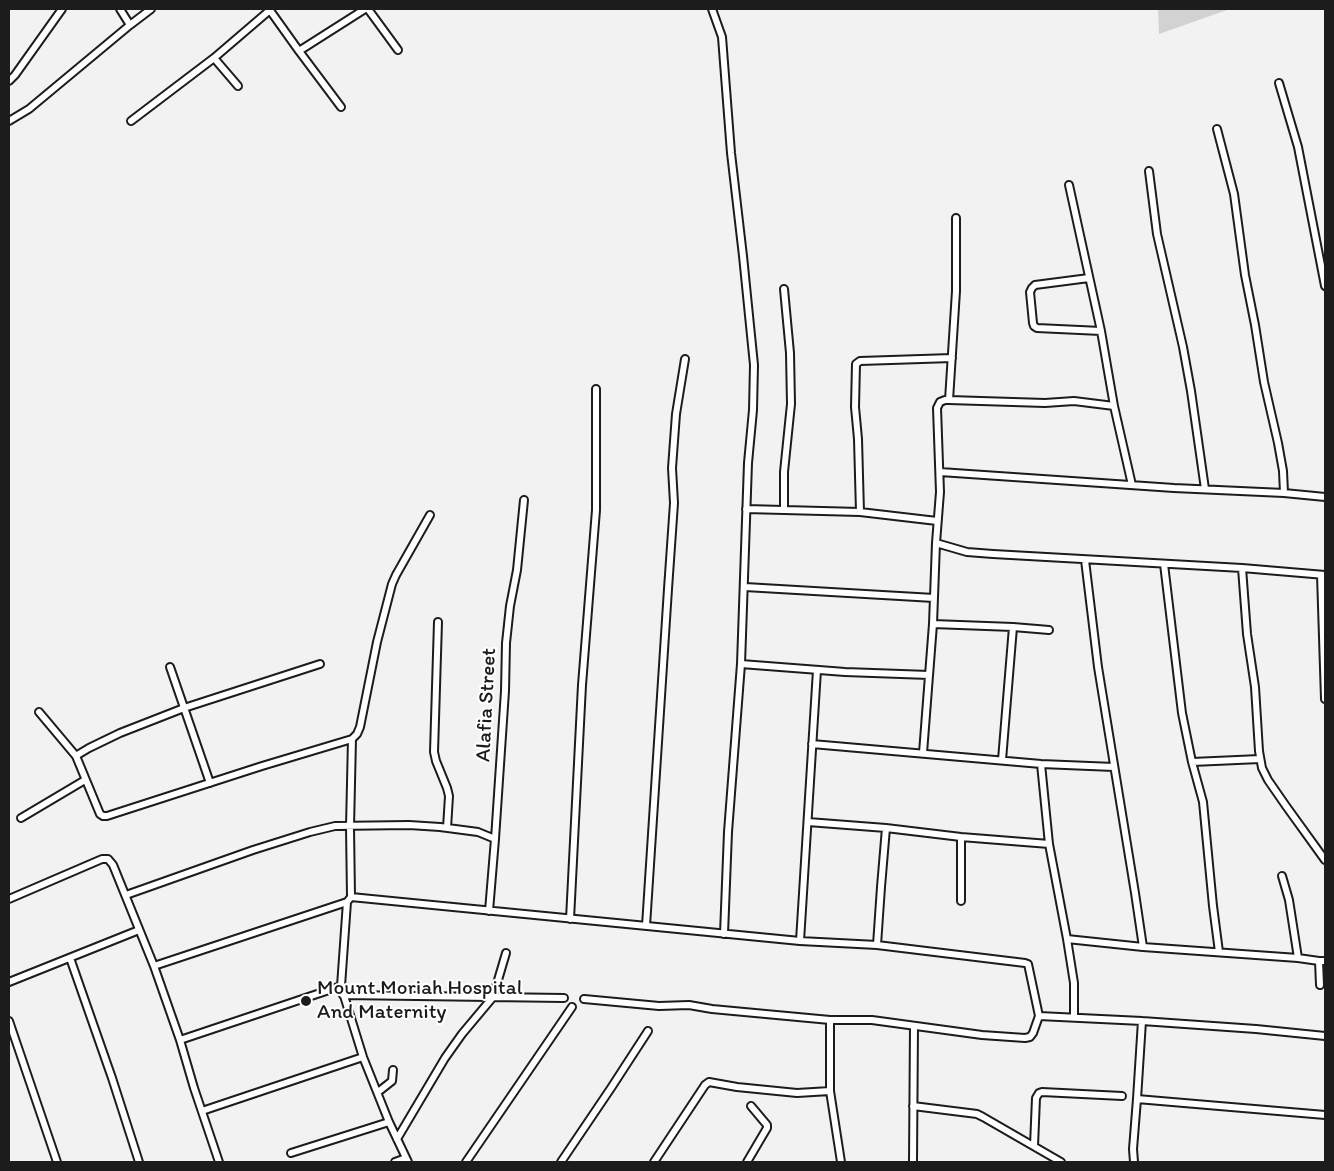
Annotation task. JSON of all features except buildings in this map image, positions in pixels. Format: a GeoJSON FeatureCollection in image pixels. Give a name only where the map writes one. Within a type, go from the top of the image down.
{"type":"FeatureCollection","features":[{"type":"Feature","properties":{"kind":"street"},"geometry":{"type":"LineString","coordinates":[[9,81],[15,76],[62,9]]}},
{"type":"Feature","properties":{"kind":"street"},"geometry":{"type":"LineString","coordinates":[[120,9],[130,25]]}},
{"type":"Feature","properties":{"kind":"street"},"geometry":{"type":"LineString","coordinates":[[9,121],[29,109],[151,9]]}},
{"type":"Feature","properties":{"kind":"street"},"geometry":{"type":"LineString","coordinates":[[131,121],[214,58],[269,9],[341,107]]}},
{"type":"Feature","properties":{"kind":"street"},"geometry":{"type":"LineString","coordinates":[[299,51],[367,9],[398,50]]}},
{"type":"Feature","properties":{"kind":"street"},"geometry":{"type":"LineString","coordinates":[[712,9],[722,37],[731,154],[754,365],[754,410],[748,463],[741,664],[728,832],[724,934]]}},
{"type":"Feature","properties":{"kind":"street"},"geometry":{"type":"LineString","coordinates":[[214,58],[238,86]]}},
{"type":"Feature","properties":{"kind":"street"},"geometry":{"type":"LineString","coordinates":[[1279,83],[1298,147],[1325,286]]}},
{"type":"Feature","properties":{"kind":"street"},"geometry":{"type":"LineString","coordinates":[[1217,129],[1234,194],[1245,275],[1264,382],[1278,443],[1284,492]]}},
{"type":"Feature","properties":{"kind":"street"},"geometry":{"type":"LineString","coordinates":[[1149,171],[1156,234],[1183,347],[1191,391],[1204,489]]}},
{"type":"Feature","properties":{"kind":"street"},"geometry":{"type":"LineString","coordinates":[[1069,185],[1102,331],[1114,406],[1132,485]]}},
{"type":"Feature","properties":{"kind":"street"},"geometry":{"type":"LineString","coordinates":[[949,400],[956,291],[956,218]]}},
{"type":"Feature","properties":{"kind":"street"},"geometry":{"type":"LineString","coordinates":[[1089,278],[1035,285],[1030,292],[1032,323],[1037,328],[1102,331]]}},
{"type":"Feature","properties":{"kind":"street"},"geometry":{"type":"LineString","coordinates":[[784,289],[790,353],[791,404],[784,472],[784,510]]}},
{"type":"Feature","properties":{"kind":"street"},"geometry":{"type":"LineString","coordinates":[[860,512],[855,407],[856,364],[860,361],[952,358]]}},
{"type":"Feature","properties":{"kind":"street"},"geometry":{"type":"LineString","coordinates":[[646,926],[674,503],[672,468],[676,414],[685,359]]}},
{"type":"Feature","properties":{"kind":"street"},"geometry":{"type":"LineString","coordinates":[[570,919],[580,723],[596,510],[596,389]]}},
{"type":"Feature","properties":{"kind":"street"},"geometry":{"type":"LineString","coordinates":[[923,753],[933,624],[940,492],[937,408],[940,402],[944,400],[1045,403],[1074,401],[1114,406]]}},
{"type":"Feature","properties":{"kind":"street"},"geometry":{"type":"LineString","coordinates":[[940,472],[1174,488],[1284,492],[1325,497]]}},
{"type":"Feature","properties":{"kind":"street","name":"Alafia Street"},"geometry":{"type":"LineString","coordinates":[[489,912],[496,838],[505,692],[506,643],[510,606],[518,570],[524,500]]}},
{"type":"Feature","properties":{"kind":"street"},"geometry":{"type":"LineString","coordinates":[[746,508],[860,512],[937,521]]}},
{"type":"Feature","properties":{"kind":"street"},"geometry":{"type":"LineString","coordinates":[[40,712],[76,756],[100,814],[103,816],[352,739],[360,727],[377,642],[392,584],[430,515]]}},
{"type":"Feature","properties":{"kind":"street"},"geometry":{"type":"LineString","coordinates":[[936,543],[967,552],[1242,568],[1323,575],[1325,699]]}},
{"type":"Feature","properties":{"kind":"street"},"geometry":{"type":"LineString","coordinates":[[1085,560],[1098,666],[1143,947]]}},
{"type":"Feature","properties":{"kind":"street"},"geometry":{"type":"LineString","coordinates":[[1164,564],[1182,713],[1192,762],[1203,802],[1213,906],[1220,952]]}},
{"type":"Feature","properties":{"kind":"street"},"geometry":{"type":"LineString","coordinates":[[1242,568],[1247,634],[1255,687],[1262,768],[1268,780],[1325,860]]}},
{"type":"Feature","properties":{"kind":"street"},"geometry":{"type":"LineString","coordinates":[[744,587],[934,598]]}},
{"type":"Feature","properties":{"kind":"street"},"geometry":{"type":"LineString","coordinates":[[438,622],[434,752],[449,796],[447,828]]}},
{"type":"Feature","properties":{"kind":"street"},"geometry":{"type":"LineString","coordinates":[[933,624],[1049,630]]}},
{"type":"Feature","properties":{"kind":"street"},"geometry":{"type":"LineString","coordinates":[[1002,760],[1013,627]]}},
{"type":"Feature","properties":{"kind":"street"},"geometry":{"type":"LineString","coordinates":[[76,756],[120,733],[184,708],[320,664]]}},
{"type":"Feature","properties":{"kind":"street"},"geometry":{"type":"LineString","coordinates":[[741,664],[817,670],[929,675]]}},
{"type":"Feature","properties":{"kind":"street"},"geometry":{"type":"LineString","coordinates":[[170,666],[210,783]]}},
{"type":"Feature","properties":{"kind":"street"},"geometry":{"type":"LineString","coordinates":[[800,941],[817,670]]}},
{"type":"Feature","properties":{"kind":"street"},"geometry":{"type":"LineString","coordinates":[[352,739],[349,900],[341,986],[363,1057],[389,1122],[407,1160],[395,1162]]}},
{"type":"Feature","properties":{"kind":"street"},"geometry":{"type":"LineString","coordinates":[[812,744],[1040,764],[1114,767]]}},
{"type":"Feature","properties":{"kind":"street"},"geometry":{"type":"LineString","coordinates":[[1192,762],[1260,759]]}},
{"type":"Feature","properties":{"kind":"street"},"geometry":{"type":"LineString","coordinates":[[1040,764],[1049,844],[1074,983],[1074,1017]]}},
{"type":"Feature","properties":{"kind":"street"},"geometry":{"type":"LineString","coordinates":[[21,818],[86,780]]}},
{"type":"Feature","properties":{"kind":"street"},"geometry":{"type":"LineString","coordinates":[[808,822],[1049,844]]}},
{"type":"Feature","properties":{"kind":"street"},"geometry":{"type":"LineString","coordinates":[[126,895],[253,850],[335,826],[409,825],[478,832],[496,838]]}},
{"type":"Feature","properties":{"kind":"street"},"geometry":{"type":"LineString","coordinates":[[877,945],[886,828]]}},
{"type":"Feature","properties":{"kind":"street"},"geometry":{"type":"LineString","coordinates":[[960,837],[960,901]]}},
{"type":"Feature","properties":{"kind":"street"},"geometry":{"type":"LineString","coordinates":[[9,899],[102,859],[108,860],[113,865],[154,966],[219,1162]]}},
{"type":"Feature","properties":{"kind":"street"},"geometry":{"type":"LineString","coordinates":[[1282,876],[1289,900],[1298,958]]}},
{"type":"Feature","properties":{"kind":"street"},"geometry":{"type":"LineString","coordinates":[[154,966],[349,900],[800,941],[877,945],[1025,963],[1028,964],[1039,1016],[1034,1033],[1030,1037],[1025,1038],[982,1035],[872,1020],[830,1020],[688,1005],[659,1006],[584,998]]}},
{"type":"Feature","properties":{"kind":"street"},"geometry":{"type":"LineString","coordinates":[[9,982],[139,930]]}},
{"type":"Feature","properties":{"kind":"street"},"geometry":{"type":"LineString","coordinates":[[1067,939],[1322,961],[1320,986]]}},
{"type":"Feature","properties":{"kind":"street"},"geometry":{"type":"LineString","coordinates":[[397,1138],[445,1058],[493,997],[506,953]]}},
{"type":"Feature","properties":{"kind":"street"},"geometry":{"type":"LineString","coordinates":[[70,958],[112,1078],[138,1162]]}},
{"type":"Feature","properties":{"kind":"street"},"geometry":{"type":"LineString","coordinates":[[180,1040],[341,986]]}},
{"type":"Feature","properties":{"kind":"street"},"geometry":{"type":"LineString","coordinates":[[343,995],[564,998]]}},
{"type":"Feature","properties":{"kind":"street"},"geometry":{"type":"LineString","coordinates":[[466,1162],[572,1007]]}},
{"type":"Feature","properties":{"kind":"street"},"geometry":{"type":"LineString","coordinates":[[1039,1016],[1142,1021],[1325,1036]]}},
{"type":"Feature","properties":{"kind":"street"},"geometry":{"type":"LineString","coordinates":[[830,1020],[830,1091],[841,1162]]}},
{"type":"Feature","properties":{"kind":"street"},"geometry":{"type":"LineString","coordinates":[[9,1021],[57,1162]]}},
{"type":"Feature","properties":{"kind":"street"},"geometry":{"type":"LineString","coordinates":[[1134,1162],[1133,1149],[1142,1021]]}},
{"type":"Feature","properties":{"kind":"street"},"geometry":{"type":"LineString","coordinates":[[913,1162],[914,1026]]}},
{"type":"Feature","properties":{"kind":"street"},"geometry":{"type":"LineString","coordinates":[[561,1162],[648,1031]]}},
{"type":"Feature","properties":{"kind":"street"},"geometry":{"type":"LineString","coordinates":[[202,1111],[363,1057]]}},
{"type":"Feature","properties":{"kind":"street"},"geometry":{"type":"LineString","coordinates":[[378,1092],[392,1081],[392,1070]]}},
{"type":"Feature","properties":{"kind":"street"},"geometry":{"type":"LineString","coordinates":[[654,1162],[705,1085],[710,1082],[737,1087],[797,1093],[830,1091]]}},
{"type":"Feature","properties":{"kind":"street"},"geometry":{"type":"LineString","coordinates":[[1034,1146],[1036,1098],[1039,1093],[1122,1096]]}},
{"type":"Feature","properties":{"kind":"street"},"geometry":{"type":"LineString","coordinates":[[1137,1099],[1325,1115]]}},
{"type":"Feature","properties":{"kind":"street"},"geometry":{"type":"LineString","coordinates":[[747,1162],[767,1128],[767,1125],[751,1106]]}},
{"type":"Feature","properties":{"kind":"street"},"geometry":{"type":"LineString","coordinates":[[913,1106],[977,1114],[1061,1162]]}},
{"type":"Feature","properties":{"kind":"street"},"geometry":{"type":"LineString","coordinates":[[291,1154],[389,1122]]}},
{"type":"Feature","properties":{"kind":"shaded area"},"geometry":{"type":"Polygon","coordinates":[[[1158,9],[1230,9],[1159,34],[1158,9]]]}},
{"type":"Feature","properties":{"kind":"place","name":"Mount Moriah Hospital And Maternity"},"geometry":{"type":"Point","coordinates":[306,1001]}}]}
